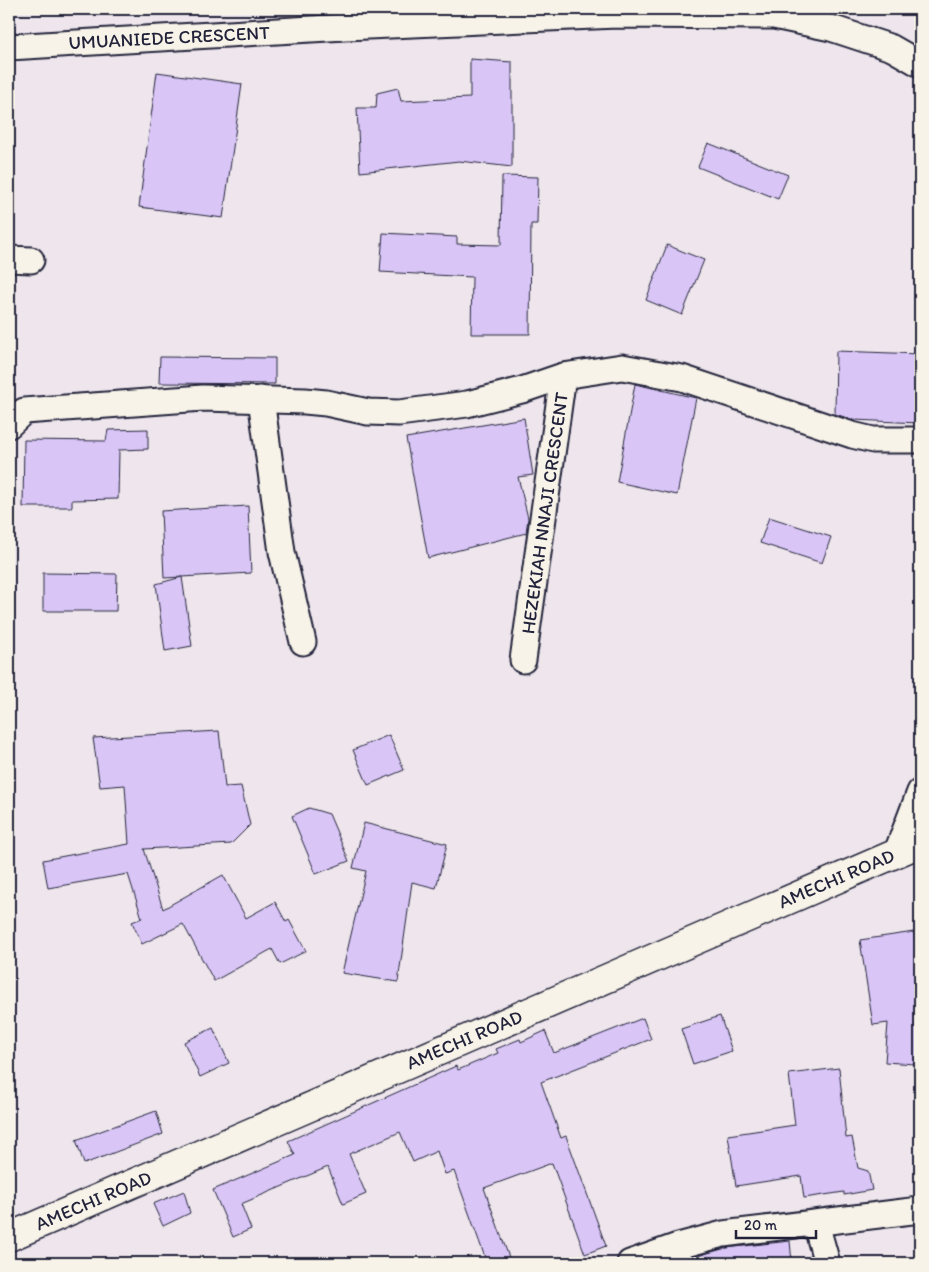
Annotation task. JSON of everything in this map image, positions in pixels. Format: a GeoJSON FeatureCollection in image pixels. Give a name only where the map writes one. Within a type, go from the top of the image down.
{"type":"FeatureCollection","features":[{"type":"Feature","properties":{"kind":"main road","name":"AMECHI ROAD"},"geometry":{"type":"LineString","coordinates":[[9,1237],[908,848]]}},
{"type":"Feature","properties":{"kind":"street","name":"UMUANIEDE CRESCENT"},"geometry":{"type":"LineString","coordinates":[[9,47],[345,27],[700,12],[774,16],[831,28],[892,48],[920,64]]}},
{"type":"Feature","properties":{"kind":"street","name":"HEZEKIAH NNAJI CRESCENT"},"geometry":{"type":"LineString","coordinates":[[523,660],[563,376],[622,367],[654,371],[682,378],[852,435],[873,440],[920,440]]}},
{"type":"Feature","properties":{"kind":"street"},"geometry":{"type":"LineString","coordinates":[[9,425],[24,411],[203,398],[326,403],[368,412],[399,413],[467,404],[522,390],[563,376]]}},
{"type":"Feature","properties":{"kind":"street"},"geometry":{"type":"LineString","coordinates":[[261,400],[282,552],[303,642]]}},
{"type":"Feature","properties":{"kind":"street"},"geometry":{"type":"LineString","coordinates":[[908,848],[920,792]]}},
{"type":"Feature","properties":{"kind":"street"},"geometry":{"type":"LineString","coordinates":[[630,1263],[678,1246],[723,1234],[920,1210]]}},
{"type":"Feature","properties":{"kind":"street"},"geometry":{"type":"LineString","coordinates":[[816,1224],[827,1263]]}},
{"type":"Feature","properties":{"kind":"building"},"geometry":{"type":"Polygon","coordinates":[[[470,59],[512,62],[512,167],[459,161],[360,172],[357,108],[376,108],[377,93],[398,88],[401,101],[470,98],[470,59]]]}},
{"type":"Feature","properties":{"kind":"building"},"geometry":{"type":"Polygon","coordinates":[[[157,72],[242,84],[223,218],[139,207],[157,72]]]}},
{"type":"Feature","properties":{"kind":"building"},"geometry":{"type":"Polygon","coordinates":[[[708,143],[788,175],[778,199],[698,167],[708,143]]]}},
{"type":"Feature","properties":{"kind":"building"},"geometry":{"type":"Polygon","coordinates":[[[502,176],[538,177],[537,224],[531,224],[530,334],[471,334],[472,277],[380,272],[383,233],[457,237],[457,244],[501,245],[502,176]]]}},
{"type":"Feature","properties":{"kind":"building"},"geometry":{"type":"Polygon","coordinates":[[[667,245],[704,260],[682,315],[646,300],[667,245]]]}},
{"type":"Feature","properties":{"kind":"building"},"geometry":{"type":"Polygon","coordinates":[[[836,351],[920,354],[920,423],[854,420],[835,414],[836,351]]]}},
{"type":"Feature","properties":{"kind":"building"},"geometry":{"type":"Polygon","coordinates":[[[160,357],[275,358],[275,384],[159,383],[160,357]]]}},
{"type":"Feature","properties":{"kind":"building"},"geometry":{"type":"Polygon","coordinates":[[[635,384],[696,398],[677,495],[617,482],[635,384]]]}},
{"type":"Feature","properties":{"kind":"building"},"geometry":{"type":"Polygon","coordinates":[[[524,418],[533,475],[518,477],[528,518],[526,533],[428,558],[406,438],[524,418]]]}},
{"type":"Feature","properties":{"kind":"building"},"geometry":{"type":"Polygon","coordinates":[[[148,429],[148,449],[119,450],[118,499],[72,500],[72,507],[23,507],[24,440],[106,441],[108,430],[148,429]]]}},
{"type":"Feature","properties":{"kind":"building"},"geometry":{"type":"Polygon","coordinates":[[[248,506],[251,573],[164,578],[161,511],[248,506]]]}},
{"type":"Feature","properties":{"kind":"building"},"geometry":{"type":"Polygon","coordinates":[[[769,517],[831,537],[822,563],[760,543],[769,517]]]}},
{"type":"Feature","properties":{"kind":"building"},"geometry":{"type":"Polygon","coordinates":[[[43,573],[117,574],[116,611],[43,611],[43,573]]]}},
{"type":"Feature","properties":{"kind":"building"},"geometry":{"type":"Polygon","coordinates":[[[182,577],[192,646],[165,651],[156,584],[182,577]]]}},
{"type":"Feature","properties":{"kind":"building"},"geometry":{"type":"Polygon","coordinates":[[[219,731],[225,787],[241,786],[250,825],[231,844],[144,849],[163,909],[223,875],[246,918],[275,902],[286,922],[289,920],[306,951],[280,964],[272,949],[214,981],[183,924],[142,944],[132,922],[142,918],[128,874],[48,888],[43,860],[129,844],[125,785],[100,787],[93,738],[219,731]]]}},
{"type":"Feature","properties":{"kind":"building"},"geometry":{"type":"Polygon","coordinates":[[[389,735],[404,770],[368,785],[353,750],[389,735]]]}},
{"type":"Feature","properties":{"kind":"building"},"geometry":{"type":"Polygon","coordinates":[[[309,808],[329,814],[349,861],[316,874],[292,816],[309,808]]]}},
{"type":"Feature","properties":{"kind":"building"},"geometry":{"type":"Polygon","coordinates":[[[364,823],[447,844],[436,888],[412,882],[398,982],[342,973],[366,871],[353,868],[364,823]]]}},
{"type":"Feature","properties":{"kind":"building"},"geometry":{"type":"Polygon","coordinates":[[[914,932],[920,974],[920,1061],[915,1061],[915,1064],[885,1062],[888,1023],[873,1025],[860,940],[914,932]]]}},
{"type":"Feature","properties":{"kind":"building"},"geometry":{"type":"Polygon","coordinates":[[[720,1016],[732,1051],[693,1064],[681,1029],[720,1016]]]}},
{"type":"Feature","properties":{"kind":"building"},"geometry":{"type":"Polygon","coordinates":[[[643,1018],[651,1039],[541,1082],[561,1138],[566,1136],[606,1246],[585,1254],[552,1163],[484,1188],[511,1263],[487,1263],[454,1171],[445,1174],[437,1151],[413,1162],[400,1132],[349,1154],[366,1194],[343,1204],[328,1167],[241,1204],[251,1229],[233,1237],[213,1190],[295,1155],[288,1141],[456,1066],[458,1070],[498,1053],[496,1049],[520,1039],[521,1042],[545,1031],[554,1053],[643,1018]]]}},
{"type":"Feature","properties":{"kind":"building"},"geometry":{"type":"Polygon","coordinates":[[[213,1028],[229,1063],[200,1077],[184,1042],[213,1028]]]}},
{"type":"Feature","properties":{"kind":"building"},"geometry":{"type":"Polygon","coordinates":[[[839,1068],[846,1138],[852,1137],[858,1168],[868,1171],[872,1190],[844,1195],[844,1192],[804,1198],[801,1176],[736,1186],[728,1135],[795,1125],[789,1074],[839,1068]]]}},
{"type":"Feature","properties":{"kind":"building"},"geometry":{"type":"Polygon","coordinates":[[[156,1111],[163,1134],[84,1164],[76,1140],[156,1111]]]}},
{"type":"Feature","properties":{"kind":"building"},"geometry":{"type":"Polygon","coordinates":[[[184,1191],[190,1213],[163,1226],[153,1204],[184,1191]]]}},
{"type":"Feature","properties":{"kind":"building"},"geometry":{"type":"Polygon","coordinates":[[[790,1241],[792,1263],[672,1263],[726,1248],[790,1241]]]}}]}
